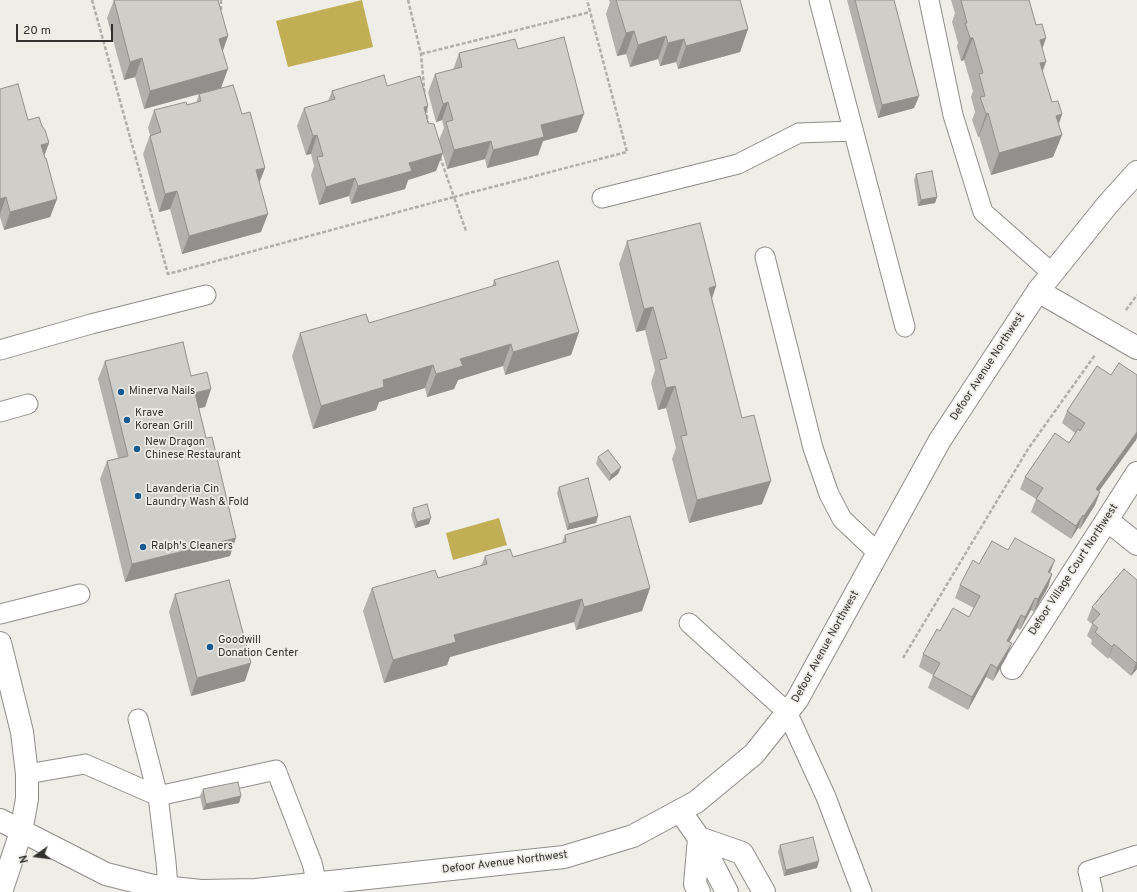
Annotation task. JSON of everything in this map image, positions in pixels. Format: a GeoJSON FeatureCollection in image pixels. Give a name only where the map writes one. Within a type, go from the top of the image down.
{"type":"FeatureCollection","features":[{"type":"Feature","properties":{"kind":"street","name":"Defoor Avenue Northwest"},"geometry":{"type":"LineString","coordinates":[[0,820],[106,874],[168,890],[248,890],[317,888],[564,857],[633,836],[696,802],[754,754],[797,700],[940,440],[1038,291],[1108,204],[1137,172]]}},
{"type":"Feature","properties":{"kind":"street"},"geometry":{"type":"LineString","coordinates":[[1038,291],[1137,348]]}},
{"type":"Feature","properties":{"kind":"street","name":"Defoor Village Court Northwest"},"geometry":{"type":"LineString","coordinates":[[1012,668],[1137,473]]}},
{"type":"Feature","properties":{"kind":"street"},"geometry":{"type":"LineString","coordinates":[[1107,520],[1137,544]]}},
{"type":"Feature","properties":{"kind":"street"},"geometry":{"type":"LineString","coordinates":[[0,643],[22,732],[27,774],[27,798],[21,832],[1,892]]}},
{"type":"Feature","properties":{"kind":"street"},"geometry":{"type":"LineString","coordinates":[[680,811],[699,838],[727,892]]}},
{"type":"Feature","properties":{"kind":"street"},"geometry":{"type":"LineString","coordinates":[[699,838],[695,884],[699,892]]}},
{"type":"Feature","properties":{"kind":"street"},"geometry":{"type":"LineString","coordinates":[[699,838],[742,853],[764,892]]}},
{"type":"Feature","properties":{"kind":"lane"},"geometry":{"type":"LineString","coordinates":[[820,0],[905,327]]}},
{"type":"Feature","properties":{"kind":"lane"},"geometry":{"type":"LineString","coordinates":[[929,0],[953,115],[983,212],[1052,273]]}},
{"type":"Feature","properties":{"kind":"lane"},"geometry":{"type":"LineString","coordinates":[[602,198],[738,164],[799,133],[854,131]]}},
{"type":"Feature","properties":{"kind":"lane"},"geometry":{"type":"LineString","coordinates":[[765,257],[813,448],[829,494],[842,519],[878,552]]}},
{"type":"Feature","properties":{"kind":"lane"},"geometry":{"type":"LineString","coordinates":[[0,350],[106,320],[206,295]]}},
{"type":"Feature","properties":{"kind":"lane"},"geometry":{"type":"LineString","coordinates":[[0,412],[28,404]]}},
{"type":"Feature","properties":{"kind":"lane"},"geometry":{"type":"LineString","coordinates":[[0,614],[80,594]]}},
{"type":"Feature","properties":{"kind":"lane"},"geometry":{"type":"LineString","coordinates":[[689,623],[787,712],[826,797],[862,892]]}},
{"type":"Feature","properties":{"kind":"lane"},"geometry":{"type":"LineString","coordinates":[[138,718],[158,796],[168,890]]}},
{"type":"Feature","properties":{"kind":"lane"},"geometry":{"type":"LineString","coordinates":[[27,774],[85,764],[158,796],[276,770],[312,863],[317,888]]}},
{"type":"Feature","properties":{"kind":"lane"},"geometry":{"type":"LineString","coordinates":[[1093,892],[1088,871],[1137,855]]}},
{"type":"Feature","properties":{"kind":"path"},"geometry":{"type":"LineString","coordinates":[[92,0],[168,274],[627,152],[587,0]]}},
{"type":"Feature","properties":{"kind":"path"},"geometry":{"type":"LineString","coordinates":[[221,0],[221,12]]}},
{"type":"Feature","properties":{"kind":"path"},"geometry":{"type":"LineString","coordinates":[[408,0],[421,54],[425,100]]}},
{"type":"Feature","properties":{"kind":"path"},"geometry":{"type":"LineString","coordinates":[[421,54],[590,12]]}},
{"type":"Feature","properties":{"kind":"path"},"geometry":{"type":"LineString","coordinates":[[426,107],[430,130]]}},
{"type":"Feature","properties":{"kind":"path"},"geometry":{"type":"LineString","coordinates":[[438,152],[466,231]]}},
{"type":"Feature","properties":{"kind":"path"},"geometry":{"type":"LineString","coordinates":[[903,658],[1028,449],[1137,295]]}},
{"type":"Feature","properties":{"kind":"shaded area"},"geometry":{"type":"Polygon","coordinates":[[[362,0],[373,47],[288,67],[276,21],[362,0]]]}},
{"type":"Feature","properties":{"kind":"shaded area"},"geometry":{"type":"Polygon","coordinates":[[[499,518],[507,545],[453,560],[446,533],[499,518]]]}},
{"type":"Feature","properties":{"kind":"building"},"geometry":{"type":"Polygon","coordinates":[[[114,0],[218,0],[228,36],[219,39],[228,69],[150,91],[142,58],[130,62],[114,0]]]}},
{"type":"Feature","properties":{"kind":"building"},"geometry":{"type":"Polygon","coordinates":[[[616,0],[740,0],[748,29],[686,46],[684,39],[668,43],[666,36],[638,45],[634,31],[626,33],[616,0]]]}},
{"type":"Feature","properties":{"kind":"building"},"geometry":{"type":"Polygon","coordinates":[[[855,0],[894,0],[919,96],[882,105],[855,0]]]}},
{"type":"Feature","properties":{"kind":"building"},"geometry":{"type":"Polygon","coordinates":[[[961,0],[1029,0],[1036,25],[1042,24],[1046,38],[1040,40],[1046,62],[1040,63],[1052,102],[1058,101],[1062,114],[1056,116],[1062,135],[999,153],[988,113],[986,114],[980,97],[985,96],[979,74],[983,73],[973,38],[970,38],[965,23],[967,23],[961,0]]]}},
{"type":"Feature","properties":{"kind":"building"},"geometry":{"type":"Polygon","coordinates":[[[564,37],[584,114],[541,125],[544,137],[493,150],[491,141],[454,150],[446,122],[453,120],[448,102],[443,104],[435,74],[462,67],[459,53],[515,39],[518,49],[564,37]]]}},
{"type":"Feature","properties":{"kind":"building"},"geometry":{"type":"Polygon","coordinates":[[[384,75],[387,86],[420,76],[428,106],[424,107],[428,123],[434,124],[443,153],[409,163],[412,171],[358,186],[355,178],[326,187],[317,157],[323,156],[317,135],[313,136],[304,108],[335,99],[332,91],[384,75]]]}},
{"type":"Feature","properties":{"kind":"building"},"geometry":{"type":"Polygon","coordinates":[[[18,84],[28,120],[39,117],[45,130],[49,143],[41,145],[57,199],[10,212],[6,197],[0,199],[0,89],[18,84]]]}},
{"type":"Feature","properties":{"kind":"building"},"geometry":{"type":"Polygon","coordinates":[[[233,85],[242,114],[250,112],[265,168],[256,170],[268,214],[189,236],[177,191],[165,194],[150,136],[161,132],[154,110],[186,102],[187,105],[201,101],[199,94],[233,85]]]}},
{"type":"Feature","properties":{"kind":"building"},"geometry":{"type":"Polygon","coordinates":[[[932,171],[937,197],[921,200],[916,174],[932,171]]]}},
{"type":"Feature","properties":{"kind":"building"},"geometry":{"type":"Polygon","coordinates":[[[700,223],[716,286],[709,288],[742,418],[754,415],[771,481],[697,500],[681,436],[687,435],[675,386],[666,388],[659,360],[667,358],[653,307],[644,309],[627,241],[700,223]]]}},
{"type":"Feature","properties":{"kind":"building"},"geometry":{"type":"Polygon","coordinates":[[[558,261],[579,332],[513,352],[511,344],[460,359],[463,366],[436,374],[433,365],[383,380],[384,387],[321,406],[300,333],[366,314],[369,323],[496,285],[494,280],[558,261]]]}},
{"type":"Feature","properties":{"kind":"building"},"geometry":{"type":"Polygon","coordinates":[[[183,342],[191,376],[207,372],[211,389],[195,393],[206,438],[212,437],[236,538],[132,564],[107,461],[128,456],[105,361],[183,342]]]}},
{"type":"Feature","properties":{"kind":"building"},"geometry":{"type":"Polygon","coordinates":[[[1119,363],[1137,375],[1137,432],[1096,489],[1100,492],[1076,526],[1036,499],[1043,488],[1025,477],[1055,433],[1069,443],[1078,429],[1080,431],[1085,423],[1067,411],[1097,366],[1111,375],[1119,363]]]}},
{"type":"Feature","properties":{"kind":"building"},"geometry":{"type":"Polygon","coordinates":[[[608,450],[621,467],[611,475],[598,457],[608,450]]]}},
{"type":"Feature","properties":{"kind":"building"},"geometry":{"type":"Polygon","coordinates":[[[588,478],[598,516],[569,524],[559,487],[588,478]]]}},
{"type":"Feature","properties":{"kind":"building"},"geometry":{"type":"Polygon","coordinates":[[[427,504],[431,518],[417,522],[413,508],[427,504]]]}},
{"type":"Feature","properties":{"kind":"building"},"geometry":{"type":"Polygon","coordinates":[[[630,516],[650,588],[584,607],[582,599],[454,635],[456,642],[393,660],[372,588],[435,570],[438,578],[487,564],[485,556],[510,549],[513,557],[566,542],[565,535],[630,516]]]}},
{"type":"Feature","properties":{"kind":"building"},"geometry":{"type":"Polygon","coordinates":[[[1015,538],[1055,560],[1048,572],[1052,574],[1038,599],[1035,598],[1025,617],[1021,615],[1007,641],[1012,643],[997,668],[991,664],[972,697],[933,676],[940,663],[923,654],[937,629],[940,631],[953,608],[969,617],[980,596],[960,585],[973,560],[979,564],[992,541],[1008,550],[1015,538]]]}},
{"type":"Feature","properties":{"kind":"building"},"geometry":{"type":"Polygon","coordinates":[[[1124,569],[1137,580],[1136,663],[1114,644],[1112,647],[1095,632],[1098,628],[1092,623],[1100,614],[1092,607],[1124,569]]]}},
{"type":"Feature","properties":{"kind":"building"},"geometry":{"type":"Polygon","coordinates":[[[229,580],[251,663],[197,678],[175,594],[229,580]]]}},
{"type":"Feature","properties":{"kind":"building"},"geometry":{"type":"Polygon","coordinates":[[[238,782],[241,796],[206,804],[203,789],[238,782]]]}},
{"type":"Feature","properties":{"kind":"building"},"geometry":{"type":"Polygon","coordinates":[[[813,837],[819,861],[786,870],[780,845],[813,837]]]}},
{"type":"Feature","properties":{"kind":"place","name":"Minerva Nails"},"geometry":{"type":"Point","coordinates":[121,392]}},
{"type":"Feature","properties":{"kind":"place","name":"Krave Korean Grill"},"geometry":{"type":"Point","coordinates":[127,420]}},
{"type":"Feature","properties":{"kind":"place","name":"New Dragon Chinese Restaurant"},"geometry":{"type":"Point","coordinates":[137,449]}},
{"type":"Feature","properties":{"kind":"place","name":"Lavanderia Cin Laundry Wash & Fold"},"geometry":{"type":"Point","coordinates":[138,496]}},
{"type":"Feature","properties":{"kind":"place","name":"Ralph's Cleaners"},"geometry":{"type":"Point","coordinates":[143,547]}},
{"type":"Feature","properties":{"kind":"place","name":"Goodwill Donation Center"},"geometry":{"type":"Point","coordinates":[210,647]}}]}
